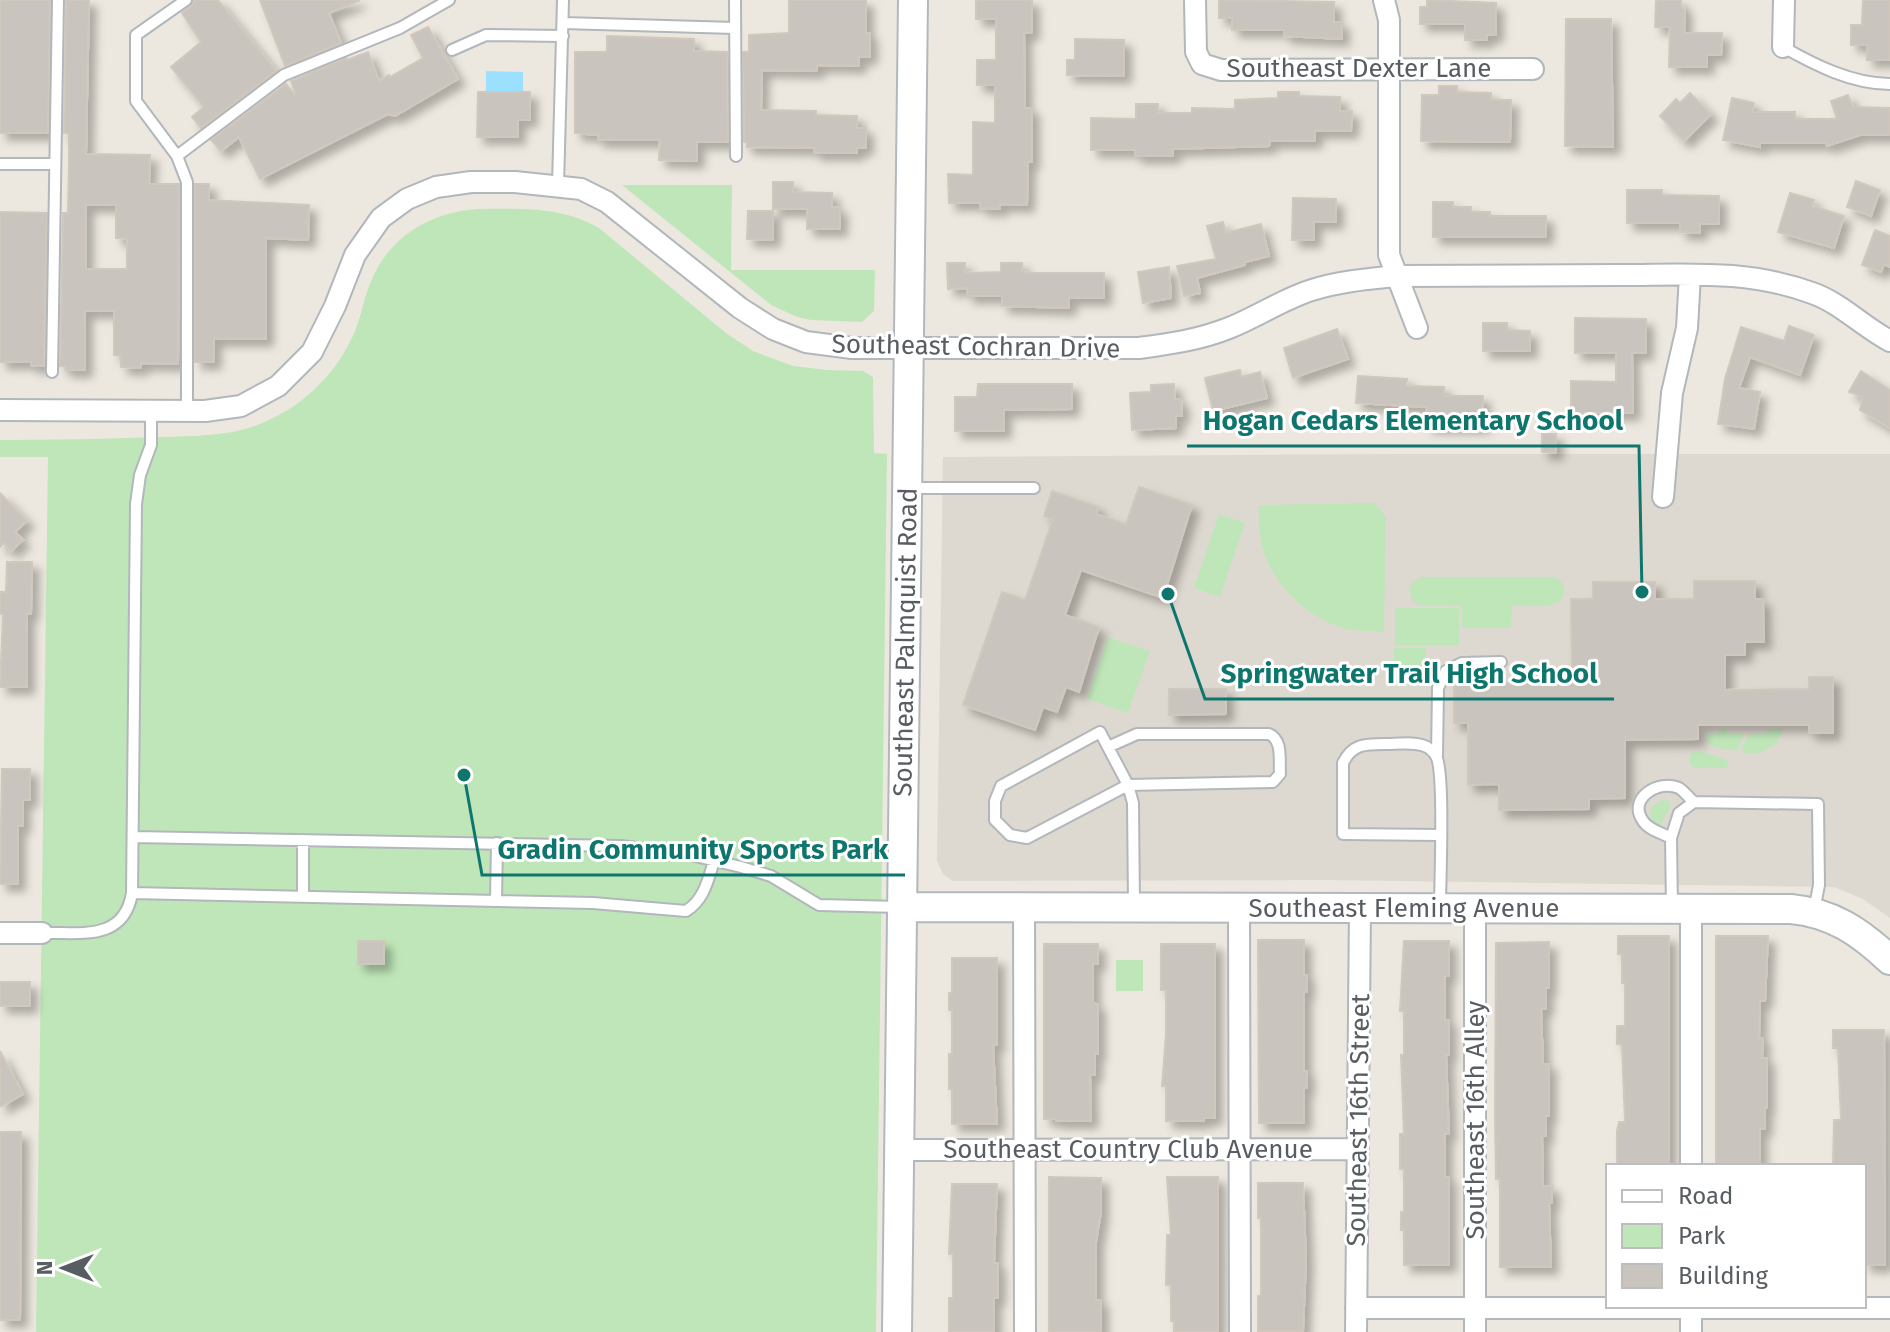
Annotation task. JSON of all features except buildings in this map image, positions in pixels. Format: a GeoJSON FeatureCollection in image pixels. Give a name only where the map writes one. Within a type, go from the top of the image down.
{"type":"FeatureCollection","features":[{"type":"Feature","properties":{"kind":"main road","name":"Southeast Palmquist Road"},"geometry":{"type":"LineString","coordinates":[[897,1332],[913,0]]}},
{"type":"Feature","properties":{"kind":"main road","name":"Southeast Fleming Avenue"},"geometry":{"type":"LineString","coordinates":[[902,907],[1814,911],[1836,919],[1890,960]]}},
{"type":"Feature","properties":{"kind":"street","name":"Southeast Dexter Lane"},"geometry":{"type":"LineString","coordinates":[[1195,0],[1196,52],[1202,64],[1221,70],[1533,69]]}},
{"type":"Feature","properties":{"kind":"street"},"geometry":{"type":"LineString","coordinates":[[1384,0],[1389,20],[1389,255],[1417,328]]}},
{"type":"Feature","properties":{"kind":"street"},"geometry":{"type":"LineString","coordinates":[[1783,47],[1784,0]]}},
{"type":"Feature","properties":{"kind":"street","name":"Southeast Cochran Drive"},"geometry":{"type":"LineString","coordinates":[[0,410],[187,411],[241,406],[278,386],[312,352],[355,255],[381,218],[407,199],[436,187],[471,182],[558,185],[581,189],[607,202],[740,308],[773,329],[806,342],[852,348],[1139,348],[1185,342],[1230,328],[1270,306],[1314,289],[1362,279],[1397,276],[1752,276],[1816,294],[1835,303],[1872,332],[1890,341]]}},
{"type":"Feature","properties":{"kind":"street"},"geometry":{"type":"LineString","coordinates":[[1663,497],[1672,393],[1687,328],[1690,275]]}},
{"type":"Feature","properties":{"kind":"street"},"geometry":{"type":"LineString","coordinates":[[1024,908],[1025,1332]]}},
{"type":"Feature","properties":{"kind":"street"},"geometry":{"type":"LineString","coordinates":[[1239,908],[1240,1332]]}},
{"type":"Feature","properties":{"kind":"street","name":"Southeast 16th Street"},"geometry":{"type":"LineString","coordinates":[[1356,1332],[1360,908]]}},
{"type":"Feature","properties":{"kind":"street","name":"Southeast 16th Alley"},"geometry":{"type":"LineString","coordinates":[[1475,908],[1475,1332]]}},
{"type":"Feature","properties":{"kind":"street"},"geometry":{"type":"LineString","coordinates":[[1681,909],[1691,1164]]}},
{"type":"Feature","properties":{"kind":"street"},"geometry":{"type":"LineString","coordinates":[[0,933],[42,933]]}},
{"type":"Feature","properties":{"kind":"street","name":"Southeast Country Club Avenue"},"geometry":{"type":"LineString","coordinates":[[899,1150],[1358,1149]]}},
{"type":"Feature","properties":{"kind":"street"},"geometry":{"type":"LineString","coordinates":[[1356,1308],[1606,1307]]}},
{"type":"Feature","properties":{"kind":"street"},"geometry":{"type":"LineString","coordinates":[[1691,1308],[1691,1332]]}},
{"type":"Feature","properties":{"kind":"street"},"geometry":{"type":"LineString","coordinates":[[1866,1308],[1890,1308]]}},
{"type":"Feature","properties":{"kind":"lane"},"geometry":{"type":"LineString","coordinates":[[52,372],[58,0]]}},
{"type":"Feature","properties":{"kind":"lane"},"geometry":{"type":"LineString","coordinates":[[186,0],[136,35],[136,101],[177,156],[187,182],[187,411]]}},
{"type":"Feature","properties":{"kind":"lane"},"geometry":{"type":"LineString","coordinates":[[425,0],[433,9]]}},
{"type":"Feature","properties":{"kind":"lane"},"geometry":{"type":"LineString","coordinates":[[177,156],[284,75],[400,28],[449,0]]}},
{"type":"Feature","properties":{"kind":"lane"},"geometry":{"type":"LineString","coordinates":[[558,185],[563,0]]}},
{"type":"Feature","properties":{"kind":"lane"},"geometry":{"type":"LineString","coordinates":[[735,0],[736,156]]}},
{"type":"Feature","properties":{"kind":"lane"},"geometry":{"type":"LineString","coordinates":[[563,23],[735,28]]}},
{"type":"Feature","properties":{"kind":"lane"},"geometry":{"type":"LineString","coordinates":[[452,50],[486,35],[563,36]]}},
{"type":"Feature","properties":{"kind":"lane"},"geometry":{"type":"LineString","coordinates":[[1783,47],[1818,67],[1869,82],[1890,84]]}},
{"type":"Feature","properties":{"kind":"lane"},"geometry":{"type":"LineString","coordinates":[[0,164],[55,164]]}},
{"type":"Feature","properties":{"kind":"lane"},"geometry":{"type":"LineString","coordinates":[[42,933],[95,931],[115,926],[127,911],[132,893],[136,504],[140,475],[151,445],[151,411]]}},
{"type":"Feature","properties":{"kind":"lane"},"geometry":{"type":"LineString","coordinates":[[907,488],[1034,488]]}},
{"type":"Feature","properties":{"kind":"lane"},"geometry":{"type":"LineString","coordinates":[[1440,908],[1438,688],[1446,671],[1462,663],[1501,662]]}},
{"type":"Feature","properties":{"kind":"lane"},"geometry":{"type":"LineString","coordinates":[[1108,747],[1137,734],[1269,734],[1275,736],[1278,742],[1280,774],[1273,782],[1128,785],[1027,838],[1010,835],[995,820],[995,801],[1001,786],[1100,732],[1128,785],[1133,803],[1134,908]]}},
{"type":"Feature","properties":{"kind":"lane"},"geometry":{"type":"LineString","coordinates":[[1437,756],[1426,746],[1408,744],[1360,744],[1347,754],[1343,763],[1343,834],[1440,835]]}},
{"type":"Feature","properties":{"kind":"lane"},"geometry":{"type":"LineString","coordinates":[[1671,838],[1643,822],[1641,800],[1651,789],[1659,786],[1680,788],[1694,802]]}},
{"type":"Feature","properties":{"kind":"lane"},"geometry":{"type":"LineString","coordinates":[[1681,909],[1671,838],[1679,813],[1694,802],[1818,804],[1819,885],[1814,911]]}},
{"type":"Feature","properties":{"kind":"lane"},"geometry":{"type":"LineString","coordinates":[[133,837],[621,846],[687,854],[771,876],[819,905],[902,907]]}},
{"type":"Feature","properties":{"kind":"lane"},"geometry":{"type":"LineString","coordinates":[[303,840],[303,896]]}},
{"type":"Feature","properties":{"kind":"lane"},"geometry":{"type":"LineString","coordinates":[[496,900],[497,843]]}},
{"type":"Feature","properties":{"kind":"lane"},"geometry":{"type":"LineString","coordinates":[[132,893],[496,900],[631,905],[686,911],[695,906],[701,897],[714,861]]}},
{"type":"Feature","properties":{"kind":"shaded area"},"geometry":{"type":"Polygon","coordinates":[[[1890,454],[1890,918],[1863,899],[1834,887],[1329,880],[953,881],[943,874],[937,861],[943,457],[1890,454]]]}},
{"type":"Feature","properties":{"kind":"green space"},"geometry":{"type":"Polygon","coordinates":[[[622,185],[732,185],[731,270],[875,270],[874,311],[862,322],[811,320],[771,305],[622,185]]]}},
{"type":"Feature","properties":{"kind":"green space"},"geometry":{"type":"Polygon","coordinates":[[[478,209],[540,210],[584,221],[599,228],[726,333],[753,351],[793,366],[863,371],[873,377],[874,453],[887,454],[876,1332],[36,1332],[48,457],[0,457],[0,440],[200,436],[228,433],[267,421],[308,395],[340,359],[355,331],[372,279],[390,250],[402,238],[429,221],[478,209]]]}},
{"type":"Feature","properties":{"kind":"green space"},"geometry":{"type":"Polygon","coordinates":[[[1375,503],[1386,517],[1384,632],[1336,626],[1305,609],[1271,569],[1260,533],[1259,505],[1375,503]]]}},
{"type":"Feature","properties":{"kind":"green space"},"geometry":{"type":"Polygon","coordinates":[[[1219,514],[1245,523],[1220,597],[1194,588],[1219,514]]]}},
{"type":"Feature","properties":{"kind":"green space"},"geometry":{"type":"Polygon","coordinates":[[[1420,577],[1555,577],[1562,584],[1564,594],[1561,600],[1549,605],[1512,606],[1511,628],[1462,628],[1460,606],[1419,605],[1412,600],[1409,587],[1420,577]]]}},
{"type":"Feature","properties":{"kind":"green space"},"geometry":{"type":"Polygon","coordinates":[[[1395,608],[1459,608],[1459,645],[1395,645],[1395,608]]]}},
{"type":"Feature","properties":{"kind":"green space"},"geometry":{"type":"Polygon","coordinates":[[[1108,637],[1150,651],[1128,713],[1087,699],[1108,637]]]}},
{"type":"Feature","properties":{"kind":"green space"},"geometry":{"type":"Polygon","coordinates":[[[1394,648],[1426,648],[1426,685],[1394,685],[1394,648]]]}},
{"type":"Feature","properties":{"kind":"green space"},"geometry":{"type":"Polygon","coordinates":[[[1719,729],[1726,729],[1727,733],[1745,733],[1736,751],[1714,747],[1706,741],[1708,734],[1719,733],[1719,729]]]}},
{"type":"Feature","properties":{"kind":"green space"},"geometry":{"type":"Polygon","coordinates":[[[1767,729],[1783,729],[1776,744],[1757,754],[1743,753],[1742,747],[1749,733],[1767,733],[1767,729]]]}},
{"type":"Feature","properties":{"kind":"green space"},"geometry":{"type":"Polygon","coordinates":[[[1700,751],[1727,760],[1729,766],[1694,768],[1689,763],[1689,757],[1693,752],[1700,751]]]}},
{"type":"Feature","properties":{"kind":"green space"},"geometry":{"type":"Polygon","coordinates":[[[1663,800],[1669,801],[1671,806],[1661,824],[1657,825],[1650,817],[1651,807],[1663,800]]]}},
{"type":"Feature","properties":{"kind":"green space"},"geometry":{"type":"Polygon","coordinates":[[[1116,960],[1143,960],[1143,991],[1116,991],[1116,960]]]}},
{"type":"Feature","properties":{"kind":"water"},"geometry":{"type":"Polygon","coordinates":[[[486,71],[523,72],[523,91],[486,91],[486,71]]]}},
{"type":"Feature","properties":{"kind":"place","name":"Hogan Cedars Elementary School"},"geometry":{"type":"Point","coordinates":[1642,592]}},
{"type":"Feature","properties":{"kind":"place","name":"Springwater Trail High School"},"geometry":{"type":"Point","coordinates":[1168,594]}},
{"type":"Feature","properties":{"kind":"place","name":"Gradin Community Sports Park"},"geometry":{"type":"Point","coordinates":[464,775]}}]}
